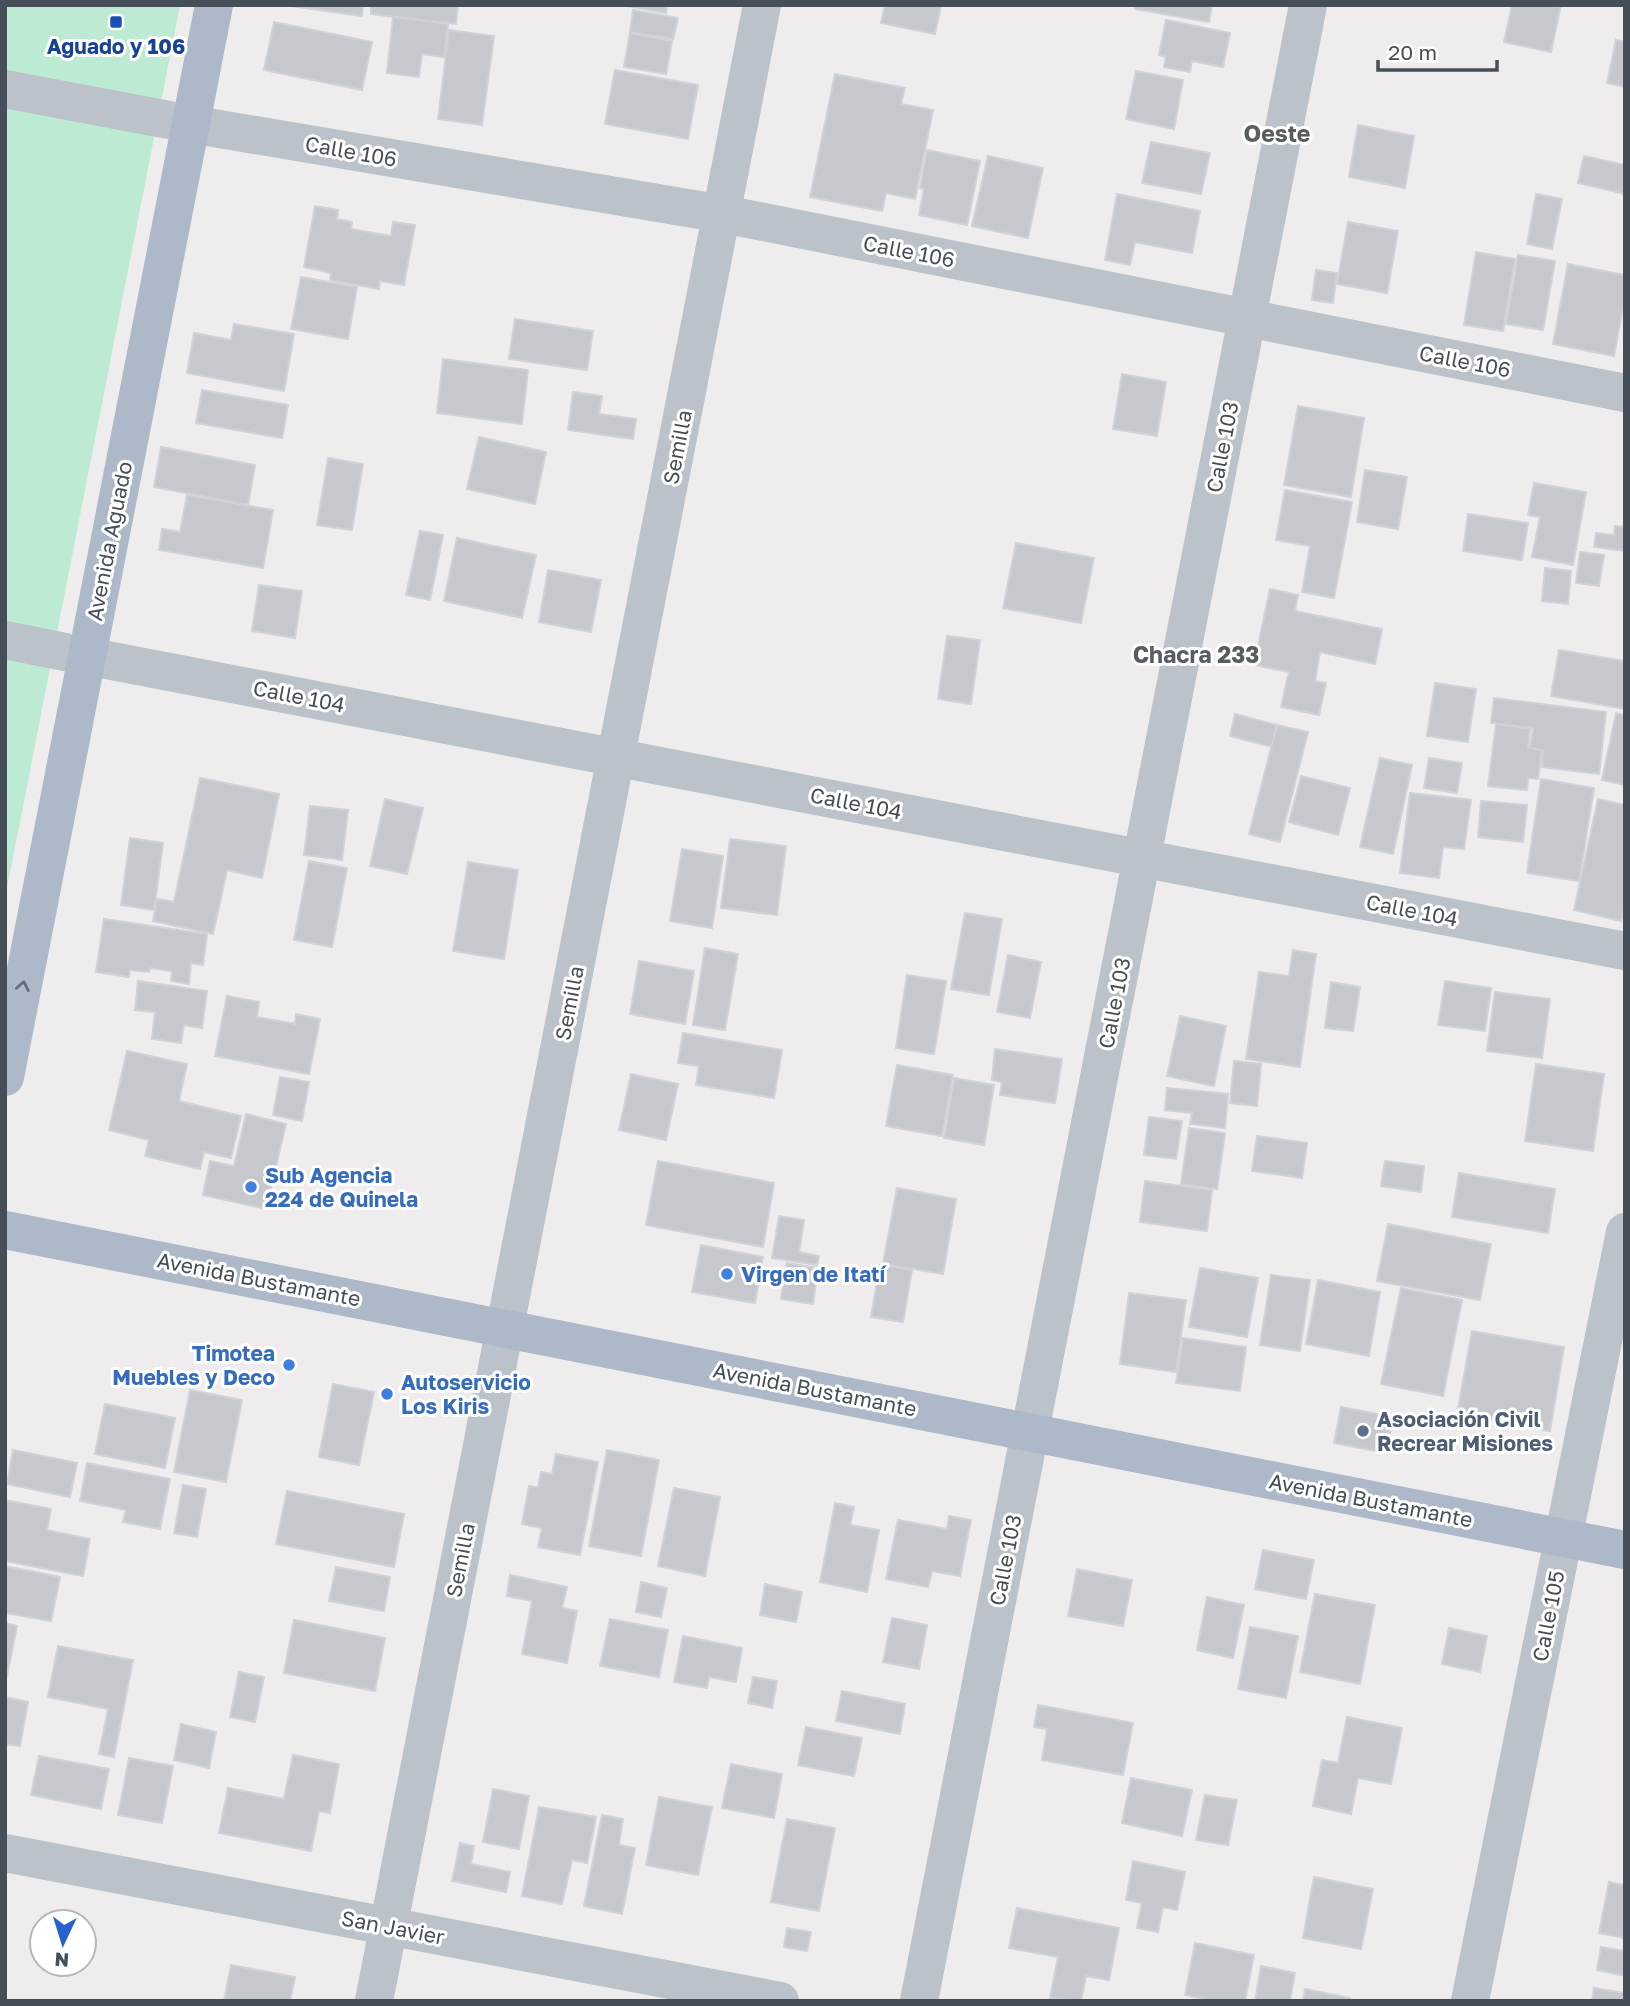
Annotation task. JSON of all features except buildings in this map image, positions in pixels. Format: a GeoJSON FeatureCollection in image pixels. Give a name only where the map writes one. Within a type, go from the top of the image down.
{"type":"FeatureCollection","features":[{"type":"Feature","properties":{"kind":"main road","name":"Avenida Aguado"},"geometry":{"type":"LineString","coordinates":[[179,122],[189,5]]}},
{"type":"Feature","properties":{"kind":"main road","name":"Avenida Aguado"},"geometry":{"type":"LineString","coordinates":[[5,1077],[76,654],[179,122],[214,5]]}},
{"type":"Feature","properties":{"kind":"main road","name":"Avenida Aguado"},"geometry":{"type":"LineString","coordinates":[[5,940],[76,654]]}},
{"type":"Feature","properties":{"kind":"main road","name":"Avenida Bustamante"},"geometry":{"type":"LineString","coordinates":[[5,1230],[1625,1550]]}},
{"type":"Feature","properties":{"kind":"street","name":"Semilla"},"geometry":{"type":"LineString","coordinates":[[374,2001],[762,5]]}},
{"type":"Feature","properties":{"kind":"street","name":"Calle 103"},"geometry":{"type":"LineString","coordinates":[[919,2001],[1308,5]]}},
{"type":"Feature","properties":{"kind":"street","name":"Calle 106"},"geometry":{"type":"LineString","coordinates":[[5,89],[179,122],[723,214],[1625,393]]}},
{"type":"Feature","properties":{"kind":"street","name":"Calle 104"},"geometry":{"type":"LineString","coordinates":[[5,640],[1625,951]]}},
{"type":"Feature","properties":{"kind":"street","name":"Calle 105"},"geometry":{"type":"LineString","coordinates":[[1470,2001],[1625,1232]]}},
{"type":"Feature","properties":{"kind":"street","name":"San Javier"},"geometry":{"type":"LineString","coordinates":[[5,1853],[780,2001]]}},
{"type":"Feature","properties":{"kind":"green space"},"geometry":{"type":"Polygon","coordinates":[[[5,5],[180,5],[5,898],[5,5]]]}},
{"type":"Feature","properties":{"kind":"place","name":"Aguado y 106"},"geometry":{"type":"Point","coordinates":[116,22]}},
{"type":"Feature","properties":{"kind":"place","name":"Sub Agencia 224 de Quinela"},"geometry":{"type":"Point","coordinates":[251,1187]}},
{"type":"Feature","properties":{"kind":"place","name":"Virgen de Itatí"},"geometry":{"type":"Point","coordinates":[727,1274]}},
{"type":"Feature","properties":{"kind":"place","name":"Timotea Muebles y Deco"},"geometry":{"type":"Point","coordinates":[289,1365]}},
{"type":"Feature","properties":{"kind":"place","name":"Autoservicio Los Kiris"},"geometry":{"type":"Point","coordinates":[387,1394]}},
{"type":"Feature","properties":{"kind":"place","name":"Asociación Civil Recrear Misiones"},"geometry":{"type":"Point","coordinates":[1363,1431]}},
{"type":"Feature","properties":{"kind":"district","name":"Oeste"},"geometry":{"type":"Point","coordinates":[1277,133]}},
{"type":"Feature","properties":{"kind":"district","name":"Chacra 233"},"geometry":{"type":"Point","coordinates":[1196,654]}}]}
